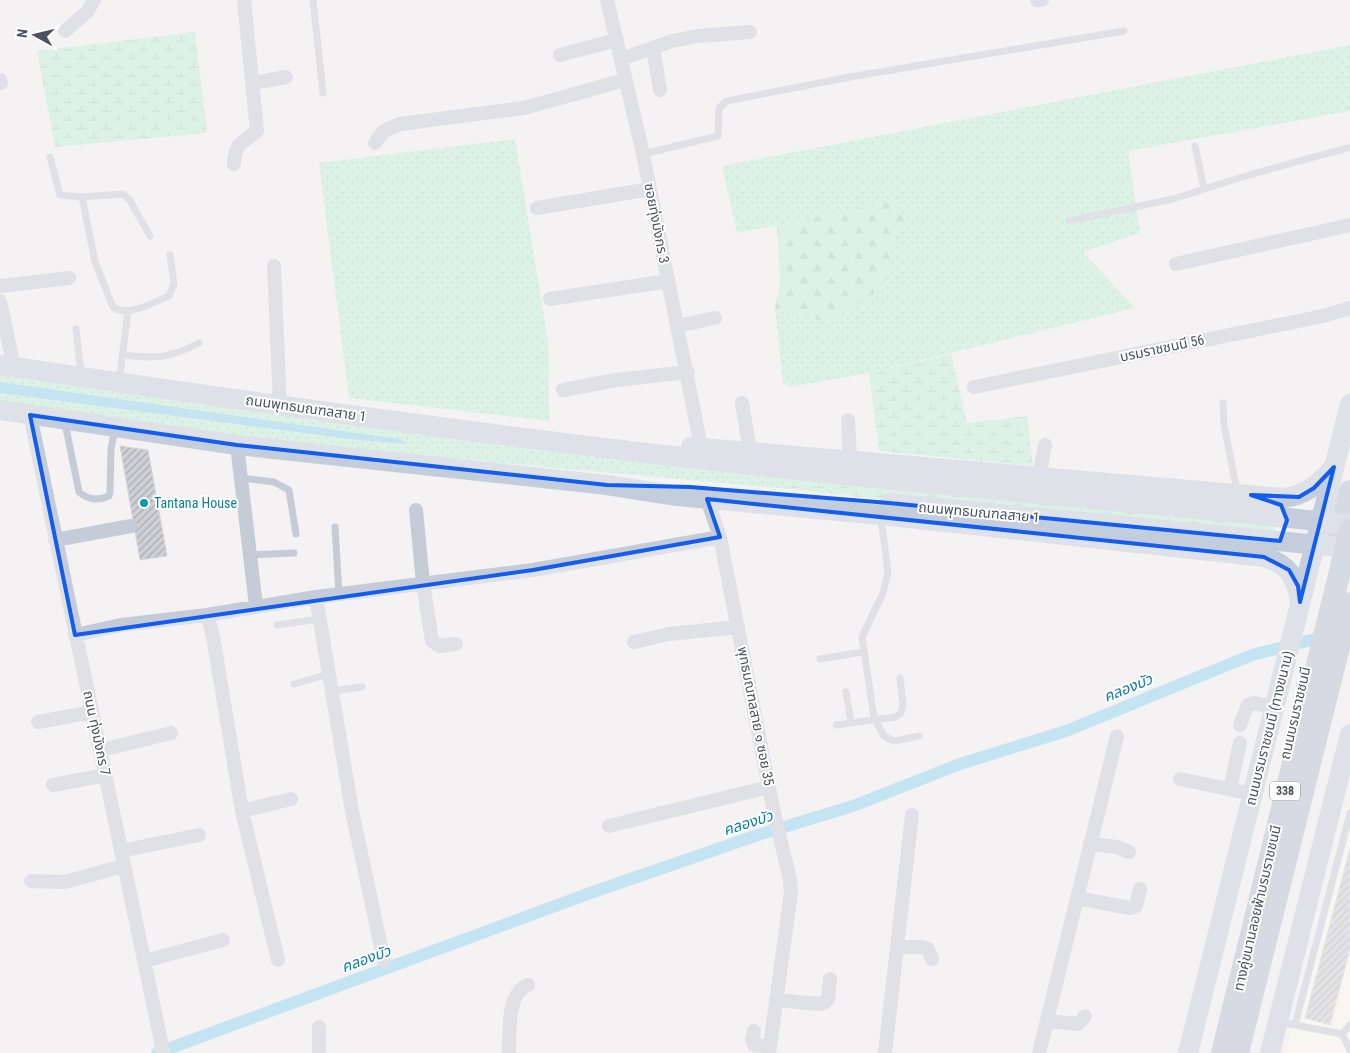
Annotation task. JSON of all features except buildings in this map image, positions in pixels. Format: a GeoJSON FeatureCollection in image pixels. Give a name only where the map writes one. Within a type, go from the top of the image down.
{"type":"FeatureCollection","features":[{"type":"Feature","properties":{"kind":"main road","name":"ถนนพุทธมณฑลสาย 1"},"geometry":{"type":"LineString","coordinates":[[7,366],[280,406],[704,461],[1350,524]]}},
{"type":"Feature","properties":{"kind":"main road","name":"ถนนบรมราชชนนี (ทางขนาน)"},"geometry":{"type":"LineString","coordinates":[[1188,1053],[1286,659],[1305,627],[1300,602],[1350,404]]}},
{"type":"Feature","properties":{"kind":"main road","name":"ถนนพุทธมณฑลสาย 1"},"geometry":{"type":"LineString","coordinates":[[0,410],[237,444],[607,485],[707,499],[885,509],[1350,548]]}},
{"type":"Feature","properties":{"kind":"main road","name":"ถนนพุทธมณฑลสาย 1"},"geometry":{"type":"LineString","coordinates":[[612,448],[701,447],[1284,498],[1299,497],[1314,488],[1334,467]]}},
{"type":"Feature","properties":{"kind":"main road","name":"ถนนพุทธมณฑลสาย 1"},"geometry":{"type":"LineString","coordinates":[[607,485],[690,487],[885,509],[1264,557],[1282,565],[1294,578],[1300,602]]}},
{"type":"Feature","properties":{"kind":"main road","name":"ถนนบรมราชชนนี"},"geometry":{"type":"LineString","coordinates":[[1214,1053],[1310,650],[1305,627],[1350,490]]}},
{"type":"Feature","properties":{"kind":"main road"},"geometry":{"type":"LineString","coordinates":[[1243,554],[1279,543],[1285,532],[1287,520],[1281,506],[1270,499],[1245,495]]}},
{"type":"Feature","properties":{"kind":"main road","name":"ทางคู่ขนานลอยฟ้าบรมราชชนนี"},"geometry":{"type":"LineString","coordinates":[[1238,1053],[1247,986],[1350,530]]}},
{"type":"Feature","properties":{"kind":"main road","name":"ทางคู่ขนานลอยฟ้าบรมราชชนนี"},"geometry":{"type":"LineString","coordinates":[[1222,1053],[1247,986],[1350,603]]}},
{"type":"Feature","properties":{"kind":"main road","name":"338"},"geometry":{"type":"LineString","coordinates":[[1244,1053],[1349,638]]}},
{"type":"Feature","properties":{"kind":"main road"},"geometry":{"type":"LineString","coordinates":[[1270,1053],[1286,1023],[1350,734]]}},
{"type":"Feature","properties":{"kind":"main road"},"geometry":{"type":"LineString","coordinates":[[1214,1053],[1247,986]]}},
{"type":"Feature","properties":{"kind":"main road"},"geometry":{"type":"LineString","coordinates":[[1244,1053],[1247,986]]}},
{"type":"Feature","properties":{"kind":"street"},"geometry":{"type":"LineString","coordinates":[[65,31],[87,12],[94,0]]}},
{"type":"Feature","properties":{"kind":"street"},"geometry":{"type":"LineString","coordinates":[[234,164],[237,146],[257,131],[244,0]]}},
{"type":"Feature","properties":{"kind":"street","name":"ซอยทุ่งมังกร 3"},"geometry":{"type":"LineString","coordinates":[[609,0],[688,372],[701,447]]}},
{"type":"Feature","properties":{"kind":"street"},"geometry":{"type":"LineString","coordinates":[[621,59],[688,38],[750,32]]}},
{"type":"Feature","properties":{"kind":"street"},"geometry":{"type":"LineString","coordinates":[[560,55],[617,40]]}},
{"type":"Feature","properties":{"kind":"street"},"geometry":{"type":"LineString","coordinates":[[653,48],[660,90]]}},
{"type":"Feature","properties":{"kind":"street"},"geometry":{"type":"LineString","coordinates":[[253,83],[286,77]]}},
{"type":"Feature","properties":{"kind":"street"},"geometry":{"type":"LineString","coordinates":[[375,143],[384,130],[400,124],[524,108],[625,80]]}},
{"type":"Feature","properties":{"kind":"street"},"geometry":{"type":"LineString","coordinates":[[537,208],[650,189]]}},
{"type":"Feature","properties":{"kind":"street"},"geometry":{"type":"LineString","coordinates":[[1176,264],[1350,226]]}},
{"type":"Feature","properties":{"kind":"street"},"geometry":{"type":"LineString","coordinates":[[274,266],[280,406]]}},
{"type":"Feature","properties":{"kind":"street"},"geometry":{"type":"LineString","coordinates":[[0,286],[70,278]]}},
{"type":"Feature","properties":{"kind":"street"},"geometry":{"type":"LineString","coordinates":[[550,299],[668,281]]}},
{"type":"Feature","properties":{"kind":"street"},"geometry":{"type":"LineString","coordinates":[[0,301],[7,366]]}},
{"type":"Feature","properties":{"kind":"street","name":"บรมราชชนนี 56"},"geometry":{"type":"LineString","coordinates":[[974,387],[1323,316],[1350,308]]}},
{"type":"Feature","properties":{"kind":"street"},"geometry":{"type":"LineString","coordinates":[[677,326],[715,318]]}},
{"type":"Feature","properties":{"kind":"street"},"geometry":{"type":"LineString","coordinates":[[563,390],[616,380],[688,372]]}},
{"type":"Feature","properties":{"kind":"street"},"geometry":{"type":"LineString","coordinates":[[742,403],[750,451]]}},
{"type":"Feature","properties":{"kind":"street","name":"ถนน ทุ่งมังกร 7"},"geometry":{"type":"LineString","coordinates":[[30,415],[163,1051]]}},
{"type":"Feature","properties":{"kind":"street"},"geometry":{"type":"LineString","coordinates":[[848,420],[850,460]]}},
{"type":"Feature","properties":{"kind":"street"},"geometry":{"type":"LineString","coordinates":[[237,444],[256,606]]}},
{"type":"Feature","properties":{"kind":"street"},"geometry":{"type":"LineString","coordinates":[[1039,477],[1045,445]]}},
{"type":"Feature","properties":{"kind":"street","name":"พุทธมณฑลสาย ๑ ซอย 35"},"geometry":{"type":"LineString","coordinates":[[707,499],[720,537],[774,813],[790,879],[791,893],[770,1049]]}},
{"type":"Feature","properties":{"kind":"street"},"geometry":{"type":"LineString","coordinates":[[416,510],[423,583],[432,640],[440,646],[456,644]]}},
{"type":"Feature","properties":{"kind":"street"},"geometry":{"type":"LineString","coordinates":[[56,540],[131,526]]}},
{"type":"Feature","properties":{"kind":"street"},"geometry":{"type":"LineString","coordinates":[[76,635],[122,625],[207,615],[339,594],[611,558],[720,537]]}},
{"type":"Feature","properties":{"kind":"street"},"geometry":{"type":"LineString","coordinates":[[316,598],[354,820],[384,961]]}},
{"type":"Feature","properties":{"kind":"street"},"geometry":{"type":"LineString","coordinates":[[207,615],[213,636],[242,811],[278,960]]}},
{"type":"Feature","properties":{"kind":"street"},"geometry":{"type":"LineString","coordinates":[[634,642],[668,634],[738,627]]}},
{"type":"Feature","properties":{"kind":"street"},"geometry":{"type":"LineString","coordinates":[[1240,725],[1248,705],[1253,703],[1274,707]]}},
{"type":"Feature","properties":{"kind":"street"},"geometry":{"type":"LineString","coordinates":[[38,722],[92,712]]}},
{"type":"Feature","properties":{"kind":"street"},"geometry":{"type":"LineString","coordinates":[[101,750],[171,733]]}},
{"type":"Feature","properties":{"kind":"street"},"geometry":{"type":"LineString","coordinates":[[1039,1053],[1117,736]]}},
{"type":"Feature","properties":{"kind":"street"},"geometry":{"type":"LineString","coordinates":[[1230,789],[1240,743]]}},
{"type":"Feature","properties":{"kind":"street"},"geometry":{"type":"LineString","coordinates":[[53,785],[106,775]]}},
{"type":"Feature","properties":{"kind":"street"},"geometry":{"type":"LineString","coordinates":[[1180,779],[1252,794]]}},
{"type":"Feature","properties":{"kind":"street"},"geometry":{"type":"LineString","coordinates":[[609,826],[770,787]]}},
{"type":"Feature","properties":{"kind":"street"},"geometry":{"type":"LineString","coordinates":[[242,811],[291,799]]}},
{"type":"Feature","properties":{"kind":"street"},"geometry":{"type":"LineString","coordinates":[[885,1053],[912,815]]}},
{"type":"Feature","properties":{"kind":"street"},"geometry":{"type":"LineString","coordinates":[[121,851],[199,835]]}},
{"type":"Feature","properties":{"kind":"street"},"geometry":{"type":"LineString","coordinates":[[1090,844],[1117,847],[1129,852]]}},
{"type":"Feature","properties":{"kind":"street"},"geometry":{"type":"LineString","coordinates":[[31,881],[65,882],[124,866]]}},
{"type":"Feature","properties":{"kind":"street"},"geometry":{"type":"LineString","coordinates":[[1077,898],[1130,908],[1136,906],[1140,890]]}},
{"type":"Feature","properties":{"kind":"street"},"geometry":{"type":"LineString","coordinates":[[144,961],[223,940]]}},
{"type":"Feature","properties":{"kind":"street"},"geometry":{"type":"LineString","coordinates":[[897,947],[922,946],[928,949],[932,959]]}},
{"type":"Feature","properties":{"kind":"street"},"geometry":{"type":"LineString","coordinates":[[776,1000],[819,1004],[825,1002],[828,999],[830,979]]}},
{"type":"Feature","properties":{"kind":"street"},"geometry":{"type":"LineString","coordinates":[[509,1053],[515,998],[523,986],[528,985]]}},
{"type":"Feature","properties":{"kind":"street"},"geometry":{"type":"LineString","coordinates":[[1047,1021],[1078,1024],[1085,1016]]}},
{"type":"Feature","properties":{"kind":"street"},"geometry":{"type":"LineString","coordinates":[[319,1027],[319,1053]]}},
{"type":"Feature","properties":{"kind":"street"},"geometry":{"type":"LineString","coordinates":[[754,1031],[752,1040],[754,1045],[770,1049]]}},
{"type":"Feature","properties":{"kind":"lane"},"geometry":{"type":"LineString","coordinates":[[313,0],[323,93]]}},
{"type":"Feature","properties":{"kind":"lane"},"geometry":{"type":"LineString","coordinates":[[643,154],[718,136],[720,108],[727,101],[850,77],[1124,31]]}},
{"type":"Feature","properties":{"kind":"lane"},"geometry":{"type":"LineString","coordinates":[[1195,146],[1204,189]]}},
{"type":"Feature","properties":{"kind":"lane"},"geometry":{"type":"LineString","coordinates":[[1070,221],[1172,199],[1350,148]]}},
{"type":"Feature","properties":{"kind":"lane"},"geometry":{"type":"LineString","coordinates":[[50,157],[60,196],[123,194],[129,199],[150,236]]}},
{"type":"Feature","properties":{"kind":"lane"},"geometry":{"type":"LineString","coordinates":[[82,196],[90,245],[102,284],[113,307],[119,311],[128,311],[169,296],[174,284],[170,255]]}},
{"type":"Feature","properties":{"kind":"lane"},"geometry":{"type":"LineString","coordinates":[[119,382],[124,355],[128,311]]}},
{"type":"Feature","properties":{"kind":"lane"},"geometry":{"type":"LineString","coordinates":[[76,328],[82,377]]}},
{"type":"Feature","properties":{"kind":"lane"},"geometry":{"type":"LineString","coordinates":[[124,355],[166,357],[199,343]]}},
{"type":"Feature","properties":{"kind":"lane"},"geometry":{"type":"LineString","coordinates":[[1223,403],[1224,426],[1245,495]]}},
{"type":"Feature","properties":{"kind":"lane"},"geometry":{"type":"LineString","coordinates":[[65,420],[79,492],[89,499],[109,496],[111,449],[115,427]]}},
{"type":"Feature","properties":{"kind":"lane"},"geometry":{"type":"LineString","coordinates":[[242,478],[274,482],[289,490],[296,534]]}},
{"type":"Feature","properties":{"kind":"lane"},"geometry":{"type":"LineString","coordinates":[[885,509],[888,572],[883,593],[862,636],[863,652],[874,718],[884,736],[894,741],[919,736]]}},
{"type":"Feature","properties":{"kind":"lane"},"geometry":{"type":"LineString","coordinates":[[335,527],[339,594]]}},
{"type":"Feature","properties":{"kind":"lane"},"geometry":{"type":"LineString","coordinates":[[249,554],[294,553]]}},
{"type":"Feature","properties":{"kind":"lane"},"geometry":{"type":"LineString","coordinates":[[277,625],[320,619]]}},
{"type":"Feature","properties":{"kind":"lane"},"geometry":{"type":"LineString","coordinates":[[820,659],[863,652]]}},
{"type":"Feature","properties":{"kind":"lane"},"geometry":{"type":"LineString","coordinates":[[294,684],[329,674]]}},
{"type":"Feature","properties":{"kind":"lane"},"geometry":{"type":"LineString","coordinates":[[836,725],[874,718],[896,717],[901,714],[903,704],[900,678]]}},
{"type":"Feature","properties":{"kind":"lane"},"geometry":{"type":"LineString","coordinates":[[332,691],[362,687]]}},
{"type":"Feature","properties":{"kind":"lane"},"geometry":{"type":"LineString","coordinates":[[846,692],[851,722]]}},
{"type":"Feature","properties":{"kind":"lane"},"geometry":{"type":"LineString","coordinates":[[1342,1034],[1286,1023],[1350,813]]}},
{"type":"Feature","properties":{"kind":"lane"},"geometry":{"type":"LineString","coordinates":[[1342,1034],[1350,1025]]}},
{"type":"Feature","properties":{"kind":"lane"},"geometry":{"type":"LineString","coordinates":[[1342,1034],[1350,1050]]}},
{"type":"Feature","properties":{"kind":"highlighted area"},"geometry":{"type":"Polygon","coordinates":[[[30,415],[237,445],[607,485],[690,487],[889,503],[1280,541],[1287,520],[1281,505],[1251,495],[1299,497],[1314,488],[1334,467],[1300,602],[1298,586],[1289,570],[1264,557],[707,499],[720,537],[533,570],[75,635],[30,415]]]}},
{"type":"Feature","properties":{"kind":"shaded area"},"geometry":{"type":"Polygon","coordinates":[[[1350,795],[1350,1053],[1286,1053],[1350,795]]]}},
{"type":"Feature","properties":{"kind":"green space"},"geometry":{"type":"Polygon","coordinates":[[[195,32],[207,133],[55,147],[37,51],[195,32]]]}},
{"type":"Feature","properties":{"kind":"green space"},"geometry":{"type":"Polygon","coordinates":[[[1350,45],[1350,111],[1128,151],[1140,233],[1083,252],[1135,308],[869,373],[790,387],[783,383],[775,308],[825,322],[888,274],[893,233],[905,219],[860,209],[737,233],[722,166],[1350,45]]]}},
{"type":"Feature","properties":{"kind":"green space"},"geometry":{"type":"Polygon","coordinates":[[[515,139],[548,341],[549,421],[349,398],[319,163],[515,139]]]}},
{"type":"Feature","properties":{"kind":"green space"},"geometry":{"type":"Polygon","coordinates":[[[894,201],[905,219],[895,234],[888,273],[878,289],[861,302],[825,322],[775,308],[780,282],[777,225],[894,201]]]}},
{"type":"Feature","properties":{"kind":"green space"},"geometry":{"type":"Polygon","coordinates":[[[951,354],[967,423],[1027,416],[1033,466],[879,451],[869,373],[951,354]]]}},
{"type":"Feature","properties":{"kind":"green space"},"geometry":{"type":"Polygon","coordinates":[[[0,373],[791,477],[790,489],[321,447],[0,402],[0,393],[357,440],[407,443],[399,439],[0,382],[0,373]]]}},
{"type":"Feature","properties":{"kind":"green space"},"geometry":{"type":"Polygon","coordinates":[[[791,477],[1277,526],[1267,544],[790,489],[791,477]]]}},
{"type":"Feature","properties":{"kind":"water"},"geometry":{"type":"Polygon","coordinates":[[[0,382],[400,439],[408,444],[357,440],[0,393],[0,382]]]}},
{"type":"Feature","properties":{"kind":"waterway","name":"คลองบัว"},"geometry":{"type":"LineString","coordinates":[[157,1053],[593,892],[758,835],[853,806],[960,764],[1066,731],[1252,655],[1327,636]]}},
{"type":"Feature","properties":{"kind":"place","name":"Tantana House"},"geometry":{"type":"Point","coordinates":[144,503]}}]}
